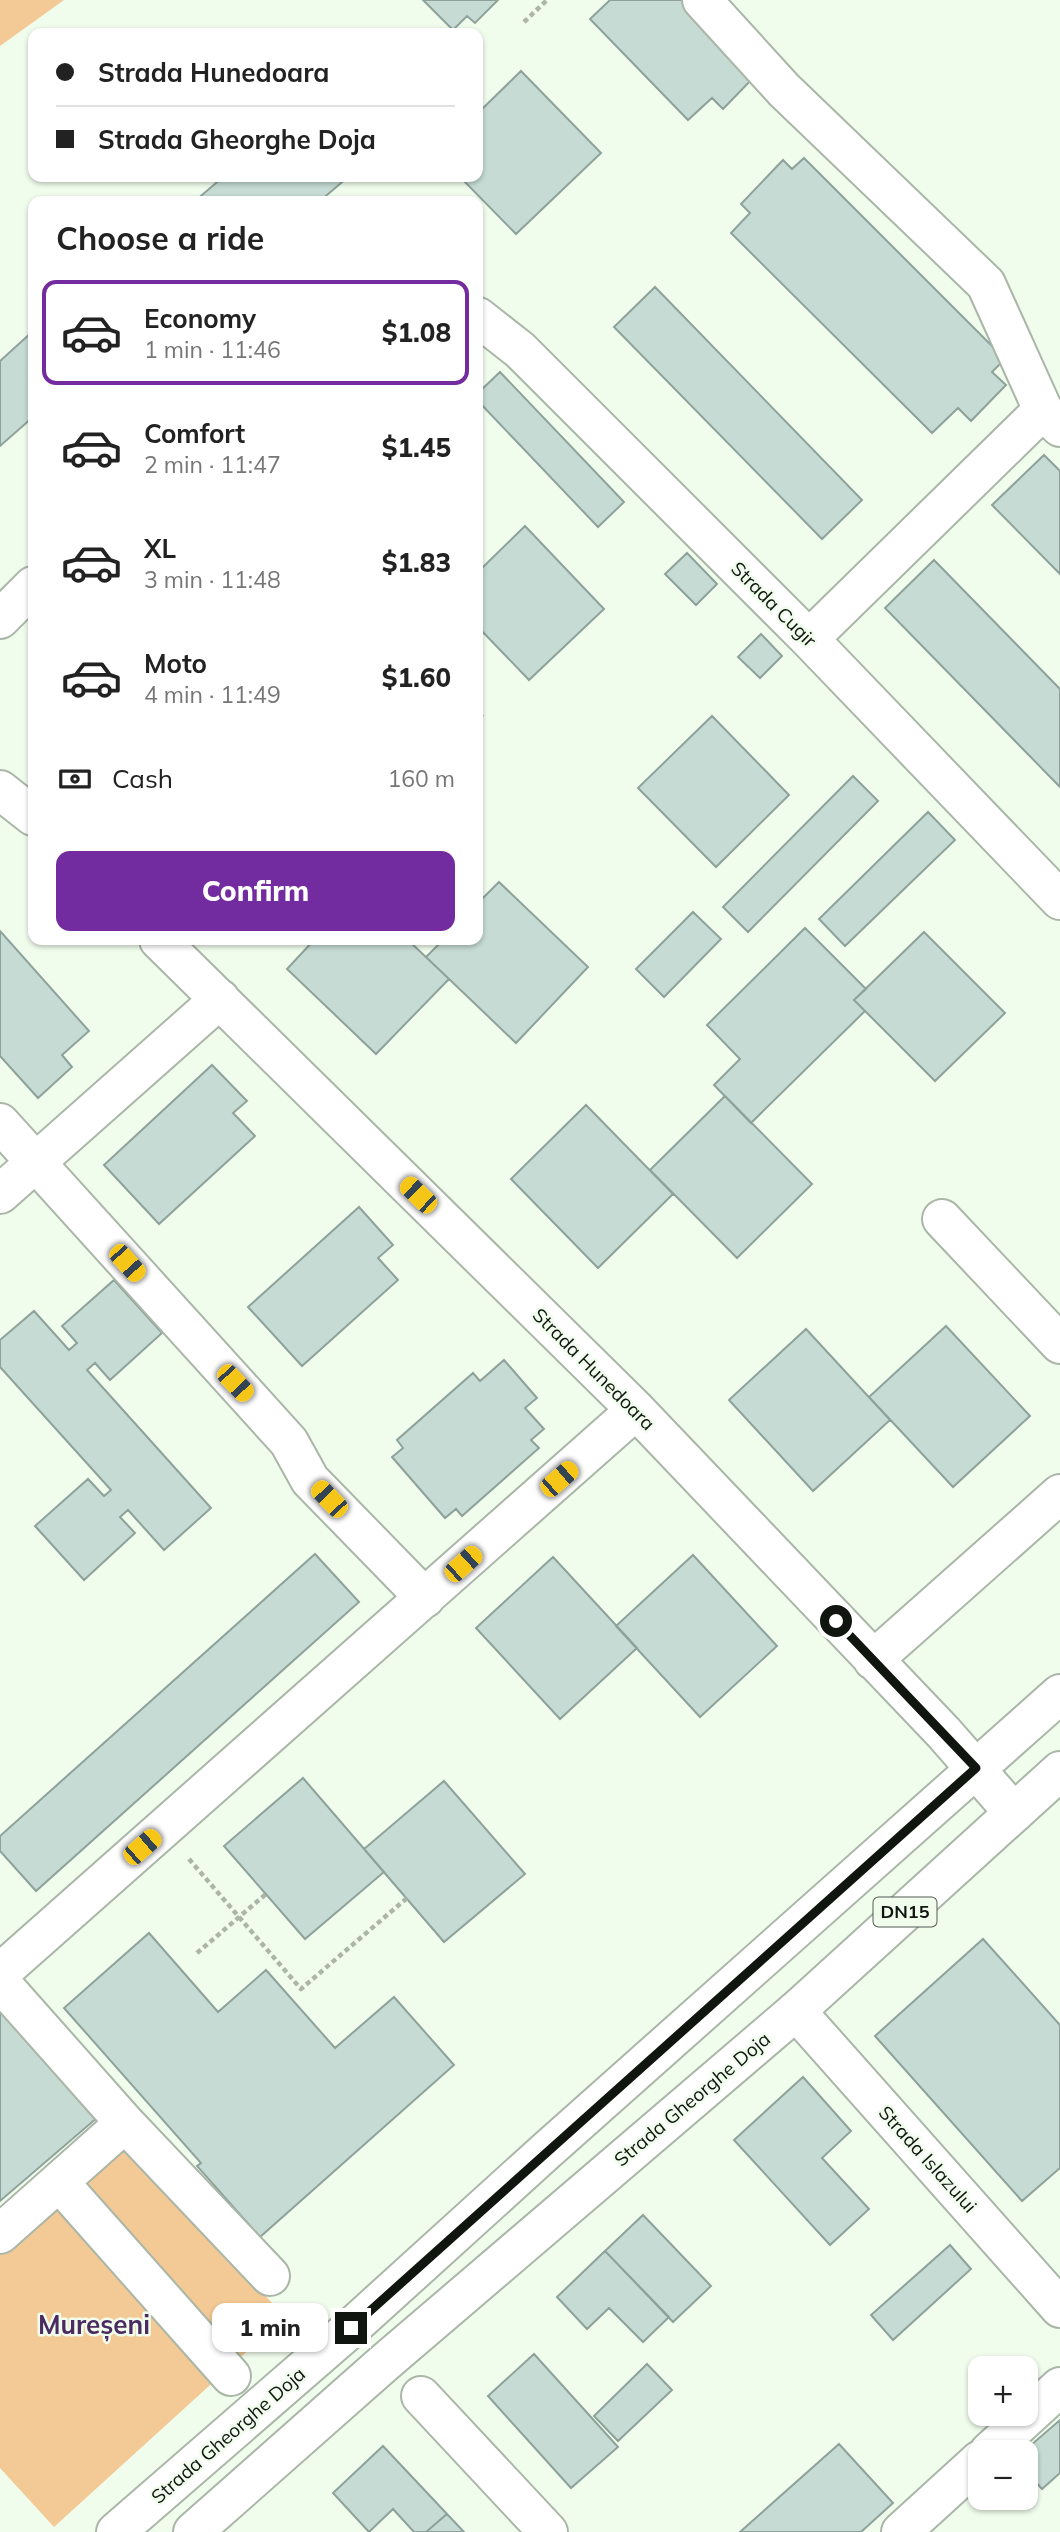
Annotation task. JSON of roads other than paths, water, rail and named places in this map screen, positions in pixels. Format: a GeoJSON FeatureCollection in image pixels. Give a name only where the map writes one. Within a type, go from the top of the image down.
{"type":"FeatureCollection","features":[{"type":"Feature","properties":{"kind":"street"},"geometry":{"type":"LineString","coordinates":[[702,0],[784,90],[986,284],[1051,418],[809,639]]}},
{"type":"Feature","properties":{"kind":"street","name":"Strada Cugir"},"geometry":{"type":"LineString","coordinates":[[483,321],[520,350],[809,639],[1060,900]]}},
{"type":"Feature","properties":{"kind":"street"},"geometry":{"type":"LineString","coordinates":[[0,619],[28,591]]}},
{"type":"Feature","properties":{"kind":"street"},"geometry":{"type":"LineString","coordinates":[[0,790],[28,812]]}},
{"type":"Feature","properties":{"kind":"street","name":"Strada Hunedoara"},"geometry":{"type":"LineString","coordinates":[[164,945],[636,1410],[976,1768],[1014,1813]]}},
{"type":"Feature","properties":{"kind":"street"},"geometry":{"type":"LineString","coordinates":[[0,1194],[220,999]]}},
{"type":"Feature","properties":{"kind":"street"},"geometry":{"type":"LineString","coordinates":[[0,1123],[289,1442],[310,1480],[425,1598]]}},
{"type":"Feature","properties":{"kind":"street"},"geometry":{"type":"LineString","coordinates":[[942,1219],[1060,1344]]}},
{"type":"Feature","properties":{"kind":"street"},"geometry":{"type":"LineString","coordinates":[[270,2276],[125,2123],[2,1970],[636,1410]]}},
{"type":"Feature","properties":{"kind":"street"},"geometry":{"type":"LineString","coordinates":[[873,1660],[1060,1494]]}},
{"type":"Feature","properties":{"kind":"street","name":"Strada Gheorghe Doja"},"geometry":{"type":"LineString","coordinates":[[116,2532],[351,2328],[1060,1694]]}},
{"type":"Feature","properties":{"kind":"street","name":"Strada Gheorghe Doja"},"geometry":{"type":"LineString","coordinates":[[193,2532],[393,2355],[796,2011],[1060,1771]]}},
{"type":"Feature","properties":{"kind":"street","name":"Strada Islazului"},"geometry":{"type":"LineString","coordinates":[[796,2011],[1060,2308]]}},
{"type":"Feature","properties":{"kind":"street"},"geometry":{"type":"LineString","coordinates":[[0,2234],[125,2123]]}},
{"type":"Feature","properties":{"kind":"street"},"geometry":{"type":"LineString","coordinates":[[59,2182],[231,2376]]}},
{"type":"Feature","properties":{"kind":"street"},"geometry":{"type":"LineString","coordinates":[[1002,2440],[1060,2387]]}},
{"type":"Feature","properties":{"kind":"street"},"geometry":{"type":"LineString","coordinates":[[421,2396],[548,2532]]}},
{"type":"Feature","properties":{"kind":"street"},"geometry":{"type":"LineString","coordinates":[[901,2532],[968,2471]]}},
{"type":"Feature","properties":{"kind":"district","name":"Mureșeni"},"geometry":{"type":"Point","coordinates":[94,2325]}}]}
